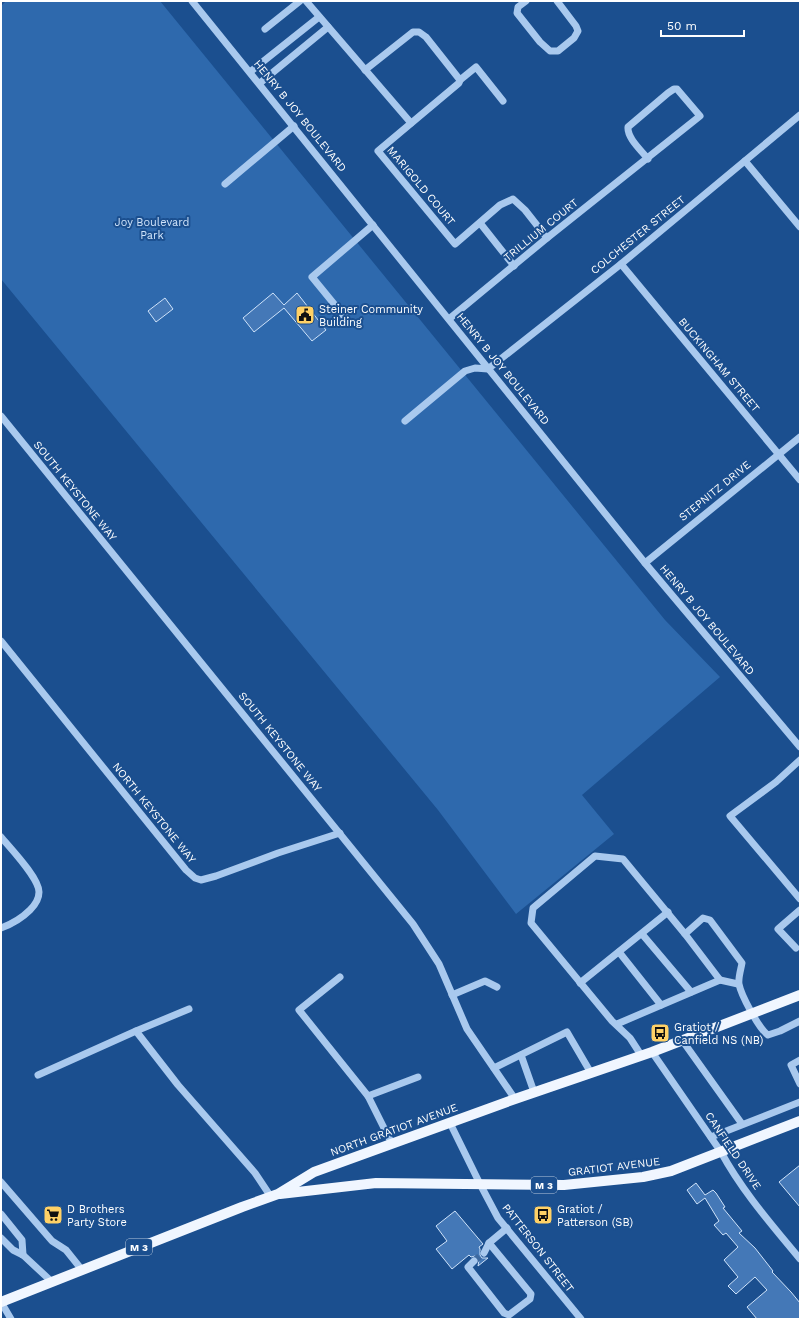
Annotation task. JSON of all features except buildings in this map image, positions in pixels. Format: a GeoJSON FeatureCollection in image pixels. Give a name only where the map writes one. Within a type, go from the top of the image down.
{"type":"FeatureCollection","features":[{"type":"Feature","properties":{"kind":"main road","name":"NORTH GRATIOT AVENUE"},"geometry":{"type":"LineString","coordinates":[[1,1302],[274,1196],[314,1172],[534,1092],[652,1052],[800,995]]}},
{"type":"Feature","properties":{"kind":"main road","name":"GRATIOT AVENUE"},"geometry":{"type":"LineString","coordinates":[[274,1196],[376,1183],[564,1185],[643,1177],[671,1171],[800,1121]]}},
{"type":"Feature","properties":{"kind":"street","name":"HENRY B JOY BOULEVARD"},"geometry":{"type":"LineString","coordinates":[[192,1],[645,563],[800,748]]}},
{"type":"Feature","properties":{"kind":"street"},"geometry":{"type":"LineString","coordinates":[[265,29],[300,1]]}},
{"type":"Feature","properties":{"kind":"street"},"geometry":{"type":"LineString","coordinates":[[306,1],[411,123]]}},
{"type":"Feature","properties":{"kind":"street"},"geometry":{"type":"LineString","coordinates":[[526,1],[518,7],[517,13],[540,42],[550,51],[558,51],[574,38],[578,31],[576,26],[557,1]]}},
{"type":"Feature","properties":{"kind":"street"},"geometry":{"type":"LineString","coordinates":[[250,72],[319,17]]}},
{"type":"Feature","properties":{"kind":"street"},"geometry":{"type":"LineString","coordinates":[[260,84],[328,28]]}},
{"type":"Feature","properties":{"kind":"street"},"geometry":{"type":"LineString","coordinates":[[365,70],[413,32],[419,32],[426,37],[460,80]]}},
{"type":"Feature","properties":{"kind":"street","name":"MARIGOLD COURT"},"geometry":{"type":"LineString","coordinates":[[503,101],[476,67],[378,151],[455,244],[500,205],[513,199],[525,210],[547,238]]}},
{"type":"Feature","properties":{"kind":"street","name":"TRILLIUM COURT"},"geometry":{"type":"LineString","coordinates":[[449,319],[547,238],[648,158],[700,116],[677,89],[674,89],[668,93],[628,126],[630,136],[648,158]]}},
{"type":"Feature","properties":{"kind":"street","name":"COLCHESTER STREET"},"geometry":{"type":"LineString","coordinates":[[488,369],[621,264],[800,114]]}},
{"type":"Feature","properties":{"kind":"street"},"geometry":{"type":"LineString","coordinates":[[225,184],[294,126]]}},
{"type":"Feature","properties":{"kind":"street"},"geometry":{"type":"LineString","coordinates":[[745,161],[800,227]]}},
{"type":"Feature","properties":{"kind":"street"},"geometry":{"type":"LineString","coordinates":[[480,223],[514,266]]}},
{"type":"Feature","properties":{"kind":"street"},"geometry":{"type":"LineString","coordinates":[[348,321],[312,277],[373,225]]}},
{"type":"Feature","properties":{"kind":"street","name":"BUCKINGHAM STREET"},"geometry":{"type":"LineString","coordinates":[[621,264],[800,480]]}},
{"type":"Feature","properties":{"kind":"street"},"geometry":{"type":"LineString","coordinates":[[405,421],[465,372],[475,368],[488,369]]}},
{"type":"Feature","properties":{"kind":"street","name":"SOUTH KEYSTONE WAY"},"geometry":{"type":"LineString","coordinates":[[1,416],[413,924],[439,964],[467,1029],[515,1099]]}},
{"type":"Feature","properties":{"kind":"street","name":"STEPNITZ DRIVE"},"geometry":{"type":"LineString","coordinates":[[645,563],[800,436]]}},
{"type":"Feature","properties":{"kind":"street","name":"NORTH KEYSTONE WAY"},"geometry":{"type":"LineString","coordinates":[[1,640],[186,870],[195,878],[201,880],[216,876],[278,853],[340,833]]}},
{"type":"Feature","properties":{"kind":"street"},"geometry":{"type":"LineString","coordinates":[[800,760],[776,782],[730,816],[800,899]]}},
{"type":"Feature","properties":{"kind":"street"},"geometry":{"type":"LineString","coordinates":[[1,837],[36,881],[39,893],[35,905],[25,915],[1,928]]}},
{"type":"Feature","properties":{"kind":"street"},"geometry":{"type":"LineString","coordinates":[[641,1055],[630,1038],[612,1021],[531,923],[533,908],[595,856],[624,859],[668,912],[720,980]]}},
{"type":"Feature","properties":{"kind":"street"},"geometry":{"type":"LineString","coordinates":[[796,948],[778,929],[800,910]]}},
{"type":"Feature","properties":{"kind":"street"},"geometry":{"type":"LineString","coordinates":[[580,983],[668,912]]}},
{"type":"Feature","properties":{"kind":"street"},"geometry":{"type":"LineString","coordinates":[[685,934],[703,918],[710,920],[742,962],[738,984],[763,1032],[768,1035],[800,1021]]}},
{"type":"Feature","properties":{"kind":"street"},"geometry":{"type":"LineString","coordinates":[[642,934],[691,992]]}},
{"type":"Feature","properties":{"kind":"street"},"geometry":{"type":"LineString","coordinates":[[619,952],[661,1005]]}},
{"type":"Feature","properties":{"kind":"street"},"geometry":{"type":"LineString","coordinates":[[340,977],[299,1010],[368,1096],[392,1144]]}},
{"type":"Feature","properties":{"kind":"street"},"geometry":{"type":"LineString","coordinates":[[616,1024],[720,980],[738,984]]}},
{"type":"Feature","properties":{"kind":"street"},"geometry":{"type":"LineString","coordinates":[[452,995],[485,981],[497,986]]}},
{"type":"Feature","properties":{"kind":"street"},"geometry":{"type":"LineString","coordinates":[[38,1075],[136,1031],[190,1009]]}},
{"type":"Feature","properties":{"kind":"street"},"geometry":{"type":"LineString","coordinates":[[136,1031],[178,1085],[274,1196]]}},
{"type":"Feature","properties":{"kind":"street"},"geometry":{"type":"LineString","coordinates":[[494,1068],[567,1032],[591,1073]]}},
{"type":"Feature","properties":{"kind":"street"},"geometry":{"type":"LineString","coordinates":[[682,1040],[742,1124]]}},
{"type":"Feature","properties":{"kind":"street","name":"CANFIELD DRIVE"},"geometry":{"type":"LineString","coordinates":[[652,1052],[745,1189],[800,1259]]}},
{"type":"Feature","properties":{"kind":"street"},"geometry":{"type":"LineString","coordinates":[[521,1055],[534,1092]]}},
{"type":"Feature","properties":{"kind":"street"},"geometry":{"type":"LineString","coordinates":[[800,1060],[791,1065],[800,1084]]}},
{"type":"Feature","properties":{"kind":"street"},"geometry":{"type":"LineString","coordinates":[[368,1096],[418,1077]]}},
{"type":"Feature","properties":{"kind":"street"},"geometry":{"type":"LineString","coordinates":[[711,1137],[800,1102]]}},
{"type":"Feature","properties":{"kind":"street","name":"PATTERSON STREET"},"geometry":{"type":"LineString","coordinates":[[450,1123],[498,1218],[581,1319]]}},
{"type":"Feature","properties":{"kind":"street"},"geometry":{"type":"LineString","coordinates":[[1,1182],[52,1241],[66,1250],[82,1270]]}},
{"type":"Feature","properties":{"kind":"street"},"geometry":{"type":"LineString","coordinates":[[1,1214],[22,1240],[24,1255]]}},
{"type":"Feature","properties":{"kind":"street"},"geometry":{"type":"LineString","coordinates":[[484,1253],[489,1243],[507,1228]]}},
{"type":"Feature","properties":{"kind":"street"},"geometry":{"type":"LineString","coordinates":[[1,1238],[4,1245],[24,1255],[52,1282]]}},
{"type":"Feature","properties":{"kind":"street"},"geometry":{"type":"LineString","coordinates":[[474,1261],[468,1268],[504,1313],[509,1315],[530,1299],[530,1294],[489,1243]]}},
{"type":"Feature","properties":{"kind":"street"},"geometry":{"type":"LineString","coordinates":[[1,1302],[11,1319]]}},
{"type":"Feature","properties":{"kind":"green space","name":"Joy Boulevard Park"},"geometry":{"type":"Polygon","coordinates":[[[6,1],[160,1],[665,620],[720,677],[582,795],[614,834],[516,914],[438,810],[1,279],[1,6],[6,1]]]}},
{"type":"Feature","properties":{"kind":"tunnel"},"geometry":{"type":"LineString","coordinates":[[474,1261],[484,1253]]}},
{"type":"Feature","properties":{"kind":"place","name":"Steiner Community Building"},"geometry":{"type":"Point","coordinates":[305,315]}},
{"type":"Feature","properties":{"kind":"place","name":"Gratiot / Canfield NS (NB)"},"geometry":{"type":"Point","coordinates":[660,1033]}},
{"type":"Feature","properties":{"kind":"place","name":"D Brothers Party Store"},"geometry":{"type":"Point","coordinates":[53,1215]}},
{"type":"Feature","properties":{"kind":"place","name":"Gratiot / Patterson (SB)"},"geometry":{"type":"Point","coordinates":[543,1215]}}]}
